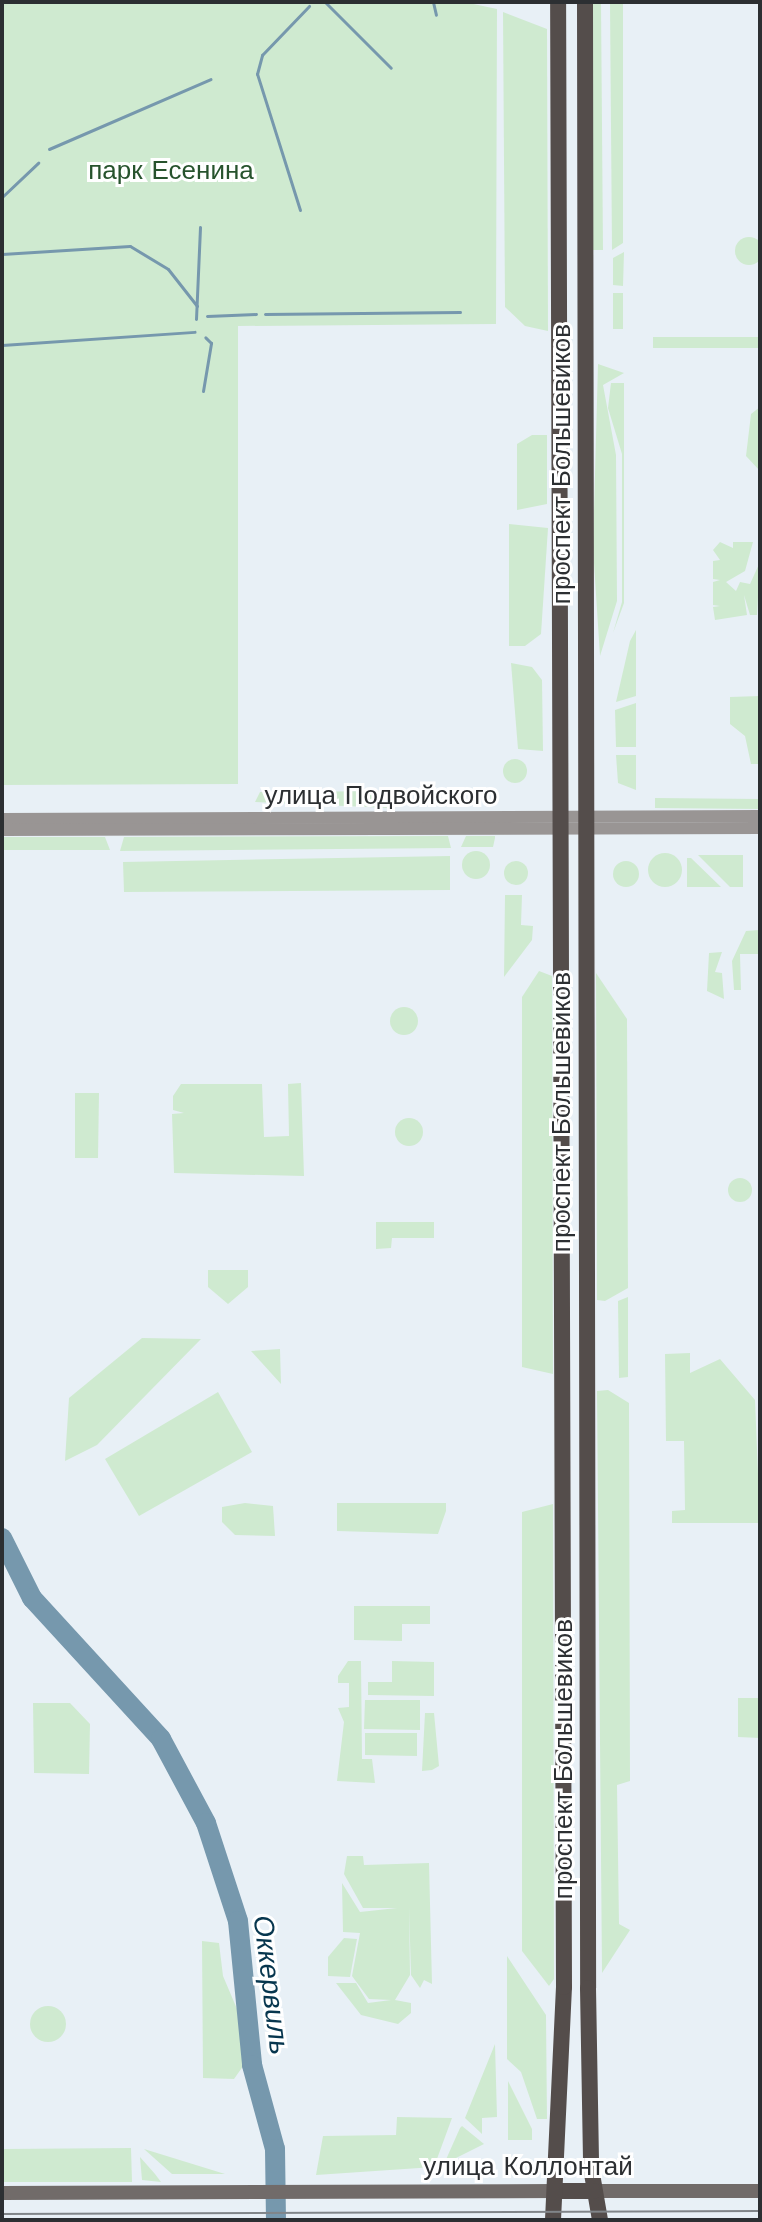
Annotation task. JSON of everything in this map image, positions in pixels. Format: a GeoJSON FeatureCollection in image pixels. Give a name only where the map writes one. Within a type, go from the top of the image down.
{"type":"FeatureCollection","features":[{"type":"Feature","properties":{"kind":"main road","name":"проспект Большевиков"},"geometry":{"type":"LineString","coordinates":[[553,2220],[559,2191],[558,2]]}},
{"type":"Feature","properties":{"kind":"main road","name":"проспект Большевиков"},"geometry":{"type":"LineString","coordinates":[[585,2],[593,2191],[600,2220]]}},
{"type":"Feature","properties":{"kind":"main road","name":"улица Коллонтай"},"geometry":{"type":"LineString","coordinates":[[2,2193],[760,2191]]}},
{"type":"Feature","properties":{"kind":"street","name":"улица Подвойского"},"geometry":{"type":"LineString","coordinates":[[2,830],[559,823],[760,816]]}},
{"type":"Feature","properties":{"kind":"street","name":"улица Подвойского"},"geometry":{"type":"LineString","coordinates":[[2,819],[559,823]]}},
{"type":"Feature","properties":{"kind":"street","name":"улица Подвойского"},"geometry":{"type":"LineString","coordinates":[[586,822],[760,828]]}},
{"type":"Feature","properties":{"kind":"green space","name":"парк Есенина"},"geometry":{"type":"Polygon","coordinates":[[[2,2],[464,2],[497,9],[496,324],[238,326],[238,784],[2,785],[2,2]]]}},
{"type":"Feature","properties":{"kind":"green space"},"geometry":{"type":"Polygon","coordinates":[[[591,2],[601,2],[603,250],[592,250],[591,2]]]}},
{"type":"Feature","properties":{"kind":"green space"},"geometry":{"type":"Polygon","coordinates":[[[610,2],[623,2],[623,243],[612,250],[610,2]]]}},
{"type":"Feature","properties":{"kind":"green space"},"geometry":{"type":"Polygon","coordinates":[[[503,12],[547,29],[548,331],[525,326],[505,307],[503,12]]]}},
{"type":"Feature","properties":{"kind":"green space"},"geometry":{"type":"Polygon","coordinates":[[[749,237],[759,241],[763,251],[759,261],[749,265],[739,261],[735,251],[739,241],[749,237]]]}},
{"type":"Feature","properties":{"kind":"green space"},"geometry":{"type":"Polygon","coordinates":[[[624,252],[623,286],[613,285],[613,258],[624,252]]]}},
{"type":"Feature","properties":{"kind":"green space"},"geometry":{"type":"Polygon","coordinates":[[[613,293],[623,293],[623,329],[613,329],[613,293]]]}},
{"type":"Feature","properties":{"kind":"green space"},"geometry":{"type":"Polygon","coordinates":[[[653,337],[760,337],[760,348],[653,348],[653,337]]]}},
{"type":"Feature","properties":{"kind":"green space"},"geometry":{"type":"Polygon","coordinates":[[[598,364],[624,373],[603,385],[616,455],[617,601],[600,656],[593,548],[598,364]]]}},
{"type":"Feature","properties":{"kind":"green space"},"geometry":{"type":"Polygon","coordinates":[[[611,383],[624,383],[624,603],[613,633],[622,602],[622,454],[608,408],[611,383]]]}},
{"type":"Feature","properties":{"kind":"green space"},"geometry":{"type":"Polygon","coordinates":[[[760,407],[760,471],[746,456],[751,414],[760,407]]]}},
{"type":"Feature","properties":{"kind":"green space"},"geometry":{"type":"Polygon","coordinates":[[[532,435],[547,435],[547,504],[517,510],[517,444],[532,435]]]}},
{"type":"Feature","properties":{"kind":"green space"},"geometry":{"type":"Polygon","coordinates":[[[509,524],[548,528],[541,634],[525,646],[509,646],[509,524]]]}},
{"type":"Feature","properties":{"kind":"green space"},"geometry":{"type":"Polygon","coordinates":[[[720,542],[733,548],[733,542],[753,542],[745,571],[726,582],[736,591],[740,582],[750,584],[760,562],[757,615],[750,615],[744,595],[747,615],[715,620],[713,607],[720,606],[713,605],[713,582],[720,580],[713,579],[713,561],[720,560],[713,550],[720,542]]]}},
{"type":"Feature","properties":{"kind":"green space"},"geometry":{"type":"Polygon","coordinates":[[[636,630],[636,696],[616,702],[630,641],[636,630]]]}},
{"type":"Feature","properties":{"kind":"green space"},"geometry":{"type":"Polygon","coordinates":[[[511,663],[532,667],[542,680],[543,751],[518,749],[511,663]]]}},
{"type":"Feature","properties":{"kind":"green space"},"geometry":{"type":"Polygon","coordinates":[[[760,696],[760,764],[751,764],[745,736],[730,724],[730,697],[760,696]]]}},
{"type":"Feature","properties":{"kind":"green space"},"geometry":{"type":"Polygon","coordinates":[[[636,703],[636,747],[616,747],[615,710],[636,703]]]}},
{"type":"Feature","properties":{"kind":"green space"},"geometry":{"type":"Polygon","coordinates":[[[616,755],[636,755],[636,790],[618,783],[616,755]]]}},
{"type":"Feature","properties":{"kind":"green space"},"geometry":{"type":"Polygon","coordinates":[[[515,759],[524,762],[527,771],[524,780],[515,783],[506,780],[503,771],[506,762],[515,759]]]}},
{"type":"Feature","properties":{"kind":"green space"},"geometry":{"type":"Polygon","coordinates":[[[399,791],[390,808],[255,802],[260,792],[399,791]]]}},
{"type":"Feature","properties":{"kind":"green space"},"geometry":{"type":"Polygon","coordinates":[[[655,798],[760,799],[760,809],[655,808],[655,798]]]}},
{"type":"Feature","properties":{"kind":"green space"},"geometry":{"type":"Polygon","coordinates":[[[448,836],[451,848],[120,851],[124,837],[448,836]]]}},
{"type":"Feature","properties":{"kind":"green space"},"geometry":{"type":"Polygon","coordinates":[[[466,836],[495,836],[493,847],[461,847],[466,836]]]}},
{"type":"Feature","properties":{"kind":"green space"},"geometry":{"type":"Polygon","coordinates":[[[2,837],[105,837],[110,850],[2,850],[2,837]]]}},
{"type":"Feature","properties":{"kind":"green space"},"geometry":{"type":"Polygon","coordinates":[[[476,851],[486,855],[490,865],[486,875],[476,879],[466,875],[462,865],[466,855],[476,851]]]}},
{"type":"Feature","properties":{"kind":"green space"},"geometry":{"type":"Polygon","coordinates":[[[665,853],[677,858],[682,870],[677,882],[665,887],[653,882],[648,870],[653,858],[665,853]]]}},
{"type":"Feature","properties":{"kind":"green space"},"geometry":{"type":"Polygon","coordinates":[[[698,855],[743,855],[743,887],[730,887],[698,855]]]}},
{"type":"Feature","properties":{"kind":"green space"},"geometry":{"type":"Polygon","coordinates":[[[450,856],[450,890],[124,892],[123,862],[450,856]]]}},
{"type":"Feature","properties":{"kind":"green space"},"geometry":{"type":"Polygon","coordinates":[[[687,858],[691,858],[721,887],[687,887],[687,858]]]}},
{"type":"Feature","properties":{"kind":"green space"},"geometry":{"type":"Polygon","coordinates":[[[516,861],[524,865],[528,873],[524,881],[516,885],[508,881],[504,873],[508,865],[516,861]]]}},
{"type":"Feature","properties":{"kind":"green space"},"geometry":{"type":"Polygon","coordinates":[[[626,861],[635,865],[639,874],[635,883],[626,887],[617,883],[613,874],[617,865],[626,861]]]}},
{"type":"Feature","properties":{"kind":"green space"},"geometry":{"type":"Polygon","coordinates":[[[505,895],[522,895],[521,925],[533,926],[532,940],[504,977],[505,895]]]}},
{"type":"Feature","properties":{"kind":"green space"},"geometry":{"type":"Polygon","coordinates":[[[759,930],[760,954],[740,954],[741,990],[734,990],[732,961],[746,931],[759,930]]]}},
{"type":"Feature","properties":{"kind":"green space"},"geometry":{"type":"Polygon","coordinates":[[[722,952],[715,972],[722,973],[724,999],[707,991],[709,953],[722,952]]]}},
{"type":"Feature","properties":{"kind":"green space"},"geometry":{"type":"Polygon","coordinates":[[[539,971],[552,976],[553,1374],[522,1367],[522,997],[539,971]]]}},
{"type":"Feature","properties":{"kind":"green space"},"geometry":{"type":"Polygon","coordinates":[[[596,973],[627,1019],[628,1288],[605,1301],[597,1300],[596,973]]]}},
{"type":"Feature","properties":{"kind":"green space"},"geometry":{"type":"Polygon","coordinates":[[[404,1007],[414,1011],[418,1021],[414,1031],[404,1035],[394,1031],[390,1021],[394,1011],[404,1007]]]}},
{"type":"Feature","properties":{"kind":"green space"},"geometry":{"type":"Polygon","coordinates":[[[301,1083],[304,1176],[174,1173],[172,1114],[184,1113],[173,1110],[173,1096],[181,1084],[262,1084],[264,1137],[289,1136],[288,1084],[301,1083]]]}},
{"type":"Feature","properties":{"kind":"green space"},"geometry":{"type":"Polygon","coordinates":[[[75,1093],[99,1093],[98,1158],[75,1158],[75,1093]]]}},
{"type":"Feature","properties":{"kind":"green space"},"geometry":{"type":"Polygon","coordinates":[[[409,1118],[419,1122],[423,1132],[419,1142],[409,1146],[399,1142],[395,1132],[399,1122],[409,1118]]]}},
{"type":"Feature","properties":{"kind":"green space"},"geometry":{"type":"Polygon","coordinates":[[[735,1178],[745,1178],[752,1185],[752,1195],[745,1202],[735,1202],[728,1195],[728,1185],[735,1178]]]}},
{"type":"Feature","properties":{"kind":"green space"},"geometry":{"type":"Polygon","coordinates":[[[376,1222],[434,1222],[434,1238],[392,1238],[391,1248],[376,1249],[376,1222]]]}},
{"type":"Feature","properties":{"kind":"green space"},"geometry":{"type":"Polygon","coordinates":[[[208,1270],[248,1270],[248,1287],[228,1304],[208,1287],[208,1270]]]}},
{"type":"Feature","properties":{"kind":"green space"},"geometry":{"type":"Polygon","coordinates":[[[628,1297],[628,1377],[619,1378],[618,1301],[628,1297]]]}},
{"type":"Feature","properties":{"kind":"green space"},"geometry":{"type":"Polygon","coordinates":[[[142,1338],[201,1339],[97,1445],[65,1461],[69,1398],[142,1338]]]}},
{"type":"Feature","properties":{"kind":"green space"},"geometry":{"type":"Polygon","coordinates":[[[280,1349],[281,1384],[251,1351],[280,1349]]]}},
{"type":"Feature","properties":{"kind":"green space"},"geometry":{"type":"Polygon","coordinates":[[[690,1353],[690,1373],[720,1359],[755,1400],[760,1523],[672,1523],[672,1511],[685,1510],[684,1441],[666,1441],[665,1354],[690,1353]]]}},
{"type":"Feature","properties":{"kind":"green space"},"geometry":{"type":"Polygon","coordinates":[[[608,1390],[629,1403],[630,1781],[617,1785],[619,1924],[630,1930],[602,1973],[597,1391],[608,1390]]]}},
{"type":"Feature","properties":{"kind":"green space"},"geometry":{"type":"Polygon","coordinates":[[[218,1392],[252,1452],[139,1516],[105,1459],[218,1392]]]}},
{"type":"Feature","properties":{"kind":"green space"},"geometry":{"type":"Polygon","coordinates":[[[245,1503],[273,1506],[275,1536],[235,1535],[222,1522],[222,1507],[245,1503]]]}},
{"type":"Feature","properties":{"kind":"green space"},"geometry":{"type":"Polygon","coordinates":[[[337,1503],[446,1503],[446,1511],[438,1534],[337,1531],[337,1503]]]}},
{"type":"Feature","properties":{"kind":"green space"},"geometry":{"type":"Polygon","coordinates":[[[553,1504],[554,1979],[549,1986],[522,1951],[522,1512],[553,1504]]]}},
{"type":"Feature","properties":{"kind":"green space"},"geometry":{"type":"Polygon","coordinates":[[[354,1606],[430,1606],[430,1624],[402,1624],[402,1641],[354,1640],[354,1606]]]}},
{"type":"Feature","properties":{"kind":"green space"},"geometry":{"type":"Polygon","coordinates":[[[348,1661],[361,1661],[362,1759],[372,1759],[375,1783],[337,1781],[344,1722],[338,1708],[349,1707],[349,1683],[338,1683],[338,1676],[348,1661]]]}},
{"type":"Feature","properties":{"kind":"green space"},"geometry":{"type":"Polygon","coordinates":[[[392,1661],[434,1662],[434,1696],[368,1695],[368,1682],[392,1682],[392,1661]]]}},
{"type":"Feature","properties":{"kind":"green space"},"geometry":{"type":"Polygon","coordinates":[[[738,1698],[760,1698],[760,1738],[738,1737],[738,1698]]]}},
{"type":"Feature","properties":{"kind":"green space"},"geometry":{"type":"Polygon","coordinates":[[[365,1700],[420,1700],[420,1730],[364,1729],[365,1700]]]}},
{"type":"Feature","properties":{"kind":"green space"},"geometry":{"type":"Polygon","coordinates":[[[33,1703],[70,1703],[90,1724],[89,1774],[34,1773],[33,1703]]]}},
{"type":"Feature","properties":{"kind":"green space"},"geometry":{"type":"Polygon","coordinates":[[[425,1713],[434,1713],[439,1766],[422,1771],[425,1713]]]}},
{"type":"Feature","properties":{"kind":"green space"},"geometry":{"type":"Polygon","coordinates":[[[365,1733],[417,1733],[417,1756],[365,1755],[365,1733]]]}},
{"type":"Feature","properties":{"kind":"green space"},"geometry":{"type":"Polygon","coordinates":[[[347,1856],[363,1856],[364,1865],[429,1863],[432,1984],[424,1980],[420,1988],[411,1975],[409,1907],[410,1975],[395,2000],[411,2003],[411,2013],[398,2024],[361,2015],[336,1983],[356,1983],[368,2003],[391,2000],[369,1999],[352,1976],[360,1933],[343,1932],[342,1883],[360,1912],[397,1908],[363,1908],[344,1874],[347,1856]]]}},
{"type":"Feature","properties":{"kind":"green space"},"geometry":{"type":"Polygon","coordinates":[[[344,1938],[357,1939],[350,1977],[328,1976],[328,1957],[344,1938]]]}},
{"type":"Feature","properties":{"kind":"green space"},"geometry":{"type":"Polygon","coordinates":[[[202,1941],[219,1943],[223,1976],[240,2016],[246,2062],[234,2079],[203,2078],[202,1941]]]}},
{"type":"Feature","properties":{"kind":"green space"},"geometry":{"type":"Polygon","coordinates":[[[507,1956],[546,2015],[547,2119],[537,2119],[521,2072],[507,2059],[507,1956]]]}},
{"type":"Feature","properties":{"kind":"green space"},"geometry":{"type":"Polygon","coordinates":[[[48,2006],[61,2011],[66,2024],[61,2037],[48,2042],[35,2037],[30,2024],[35,2011],[48,2006]]]}},
{"type":"Feature","properties":{"kind":"green space"},"geometry":{"type":"Polygon","coordinates":[[[495,2044],[497,2117],[482,2118],[482,2134],[465,2118],[495,2044]]]}},
{"type":"Feature","properties":{"kind":"green space"},"geometry":{"type":"Polygon","coordinates":[[[508,2081],[532,2129],[532,2140],[508,2140],[508,2081]]]}},
{"type":"Feature","properties":{"kind":"green space"},"geometry":{"type":"Polygon","coordinates":[[[397,2117],[452,2118],[434,2167],[316,2175],[323,2136],[396,2135],[397,2117]]]}},
{"type":"Feature","properties":{"kind":"green space"},"geometry":{"type":"Polygon","coordinates":[[[462,2126],[484,2144],[444,2164],[460,2128],[462,2126]]]}},
{"type":"Feature","properties":{"kind":"green space"},"geometry":{"type":"Polygon","coordinates":[[[131,2148],[132,2182],[2,2182],[2,2149],[131,2148]]]}},
{"type":"Feature","properties":{"kind":"green space"},"geometry":{"type":"Polygon","coordinates":[[[144,2149],[225,2174],[172,2174],[144,2149]]]}},
{"type":"Feature","properties":{"kind":"green space"},"geometry":{"type":"Polygon","coordinates":[[[140,2157],[155,2174],[161,2182],[142,2180],[140,2157]]]}},
{"type":"Feature","properties":{"kind":"waterway"},"geometry":{"type":"LineString","coordinates":[[325,2],[391,68]]}},
{"type":"Feature","properties":{"kind":"waterway"},"geometry":{"type":"LineString","coordinates":[[433,2],[436,15]]}},
{"type":"Feature","properties":{"kind":"waterway"},"geometry":{"type":"LineString","coordinates":[[300,210],[257,74],[262,55],[309,6]]}},
{"type":"Feature","properties":{"kind":"waterway"},"geometry":{"type":"LineString","coordinates":[[49,149],[211,79]]}},
{"type":"Feature","properties":{"kind":"waterway"},"geometry":{"type":"LineString","coordinates":[[2,197],[38,163]]}},
{"type":"Feature","properties":{"kind":"waterway"},"geometry":{"type":"LineString","coordinates":[[196,319],[200,227]]}},
{"type":"Feature","properties":{"kind":"waterway"},"geometry":{"type":"LineString","coordinates":[[2,254],[130,246],[168,269],[197,306]]}},
{"type":"Feature","properties":{"kind":"waterway"},"geometry":{"type":"LineString","coordinates":[[265,314],[460,312]]}},
{"type":"Feature","properties":{"kind":"waterway"},"geometry":{"type":"LineString","coordinates":[[207,316],[256,314]]}},
{"type":"Feature","properties":{"kind":"waterway"},"geometry":{"type":"LineString","coordinates":[[2,345],[195,332]]}},
{"type":"Feature","properties":{"kind":"waterway"},"geometry":{"type":"LineString","coordinates":[[203,391],[211,343],[205,337]]}},
{"type":"Feature","properties":{"kind":"waterway","name":"Оккервиль"},"geometry":{"type":"LineString","coordinates":[[2,1538],[32,1598],[161,1739],[206,1823],[238,1921],[252,2065],[275,2149],[276,2220]]}},
{"type":"Feature","properties":{"kind":"tram line"},"geometry":{"type":"LineString","coordinates":[[2,2214],[760,2211]]}}]}
